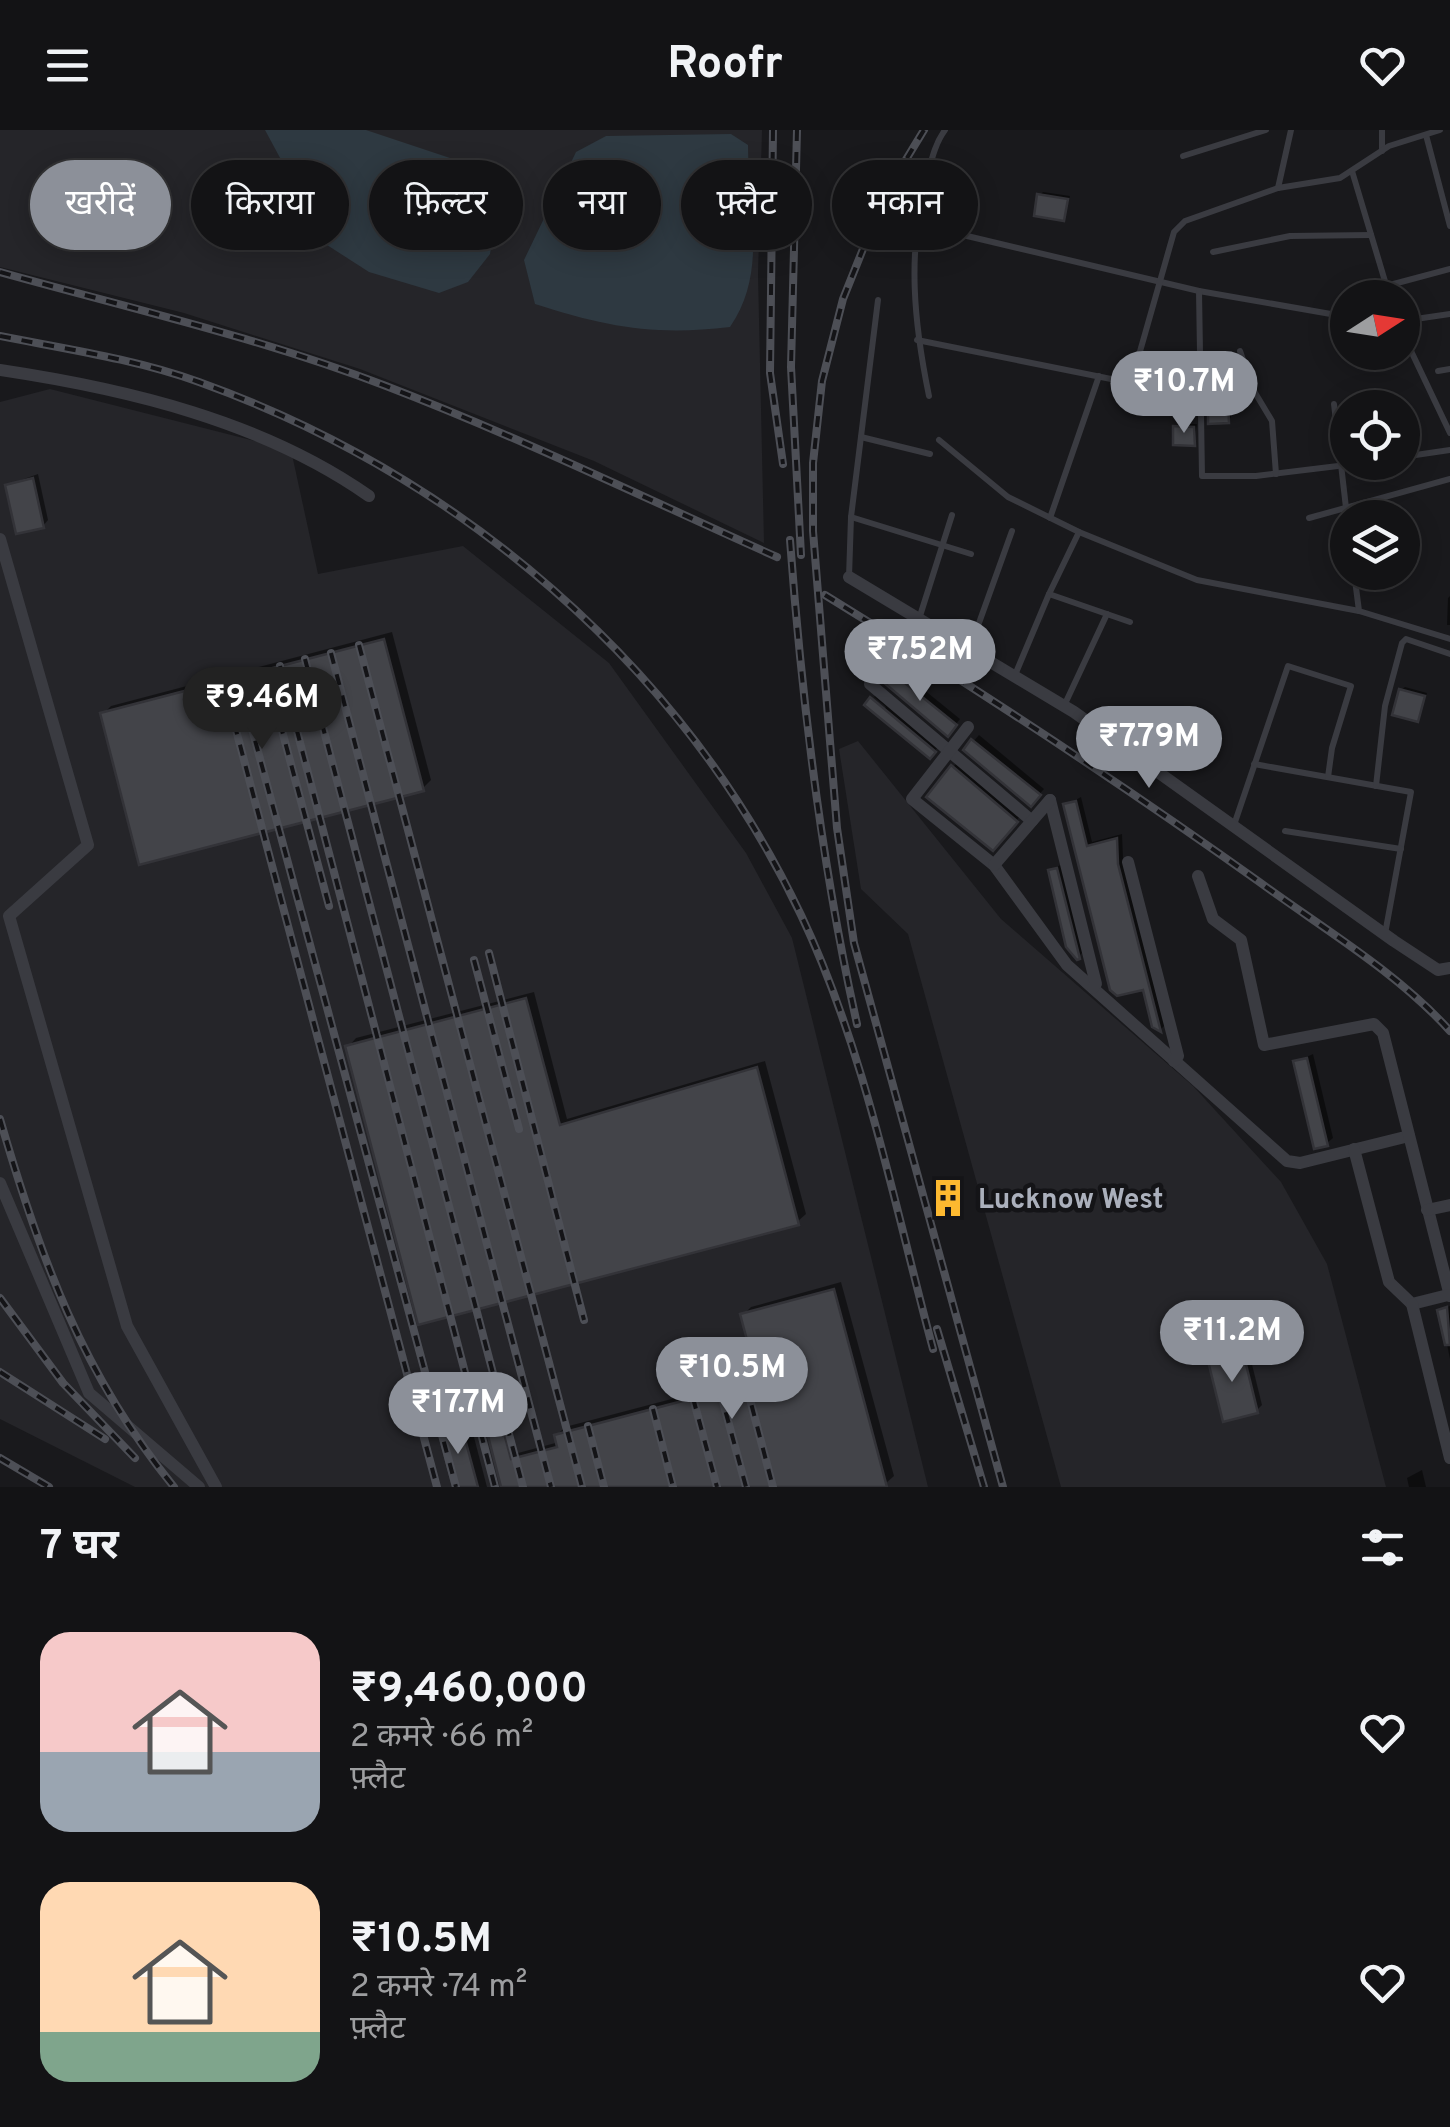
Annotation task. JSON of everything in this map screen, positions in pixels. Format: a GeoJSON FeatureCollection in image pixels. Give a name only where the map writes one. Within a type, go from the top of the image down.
{"type":"FeatureCollection","features":[{"type":"Feature","properties":{"kind":"street"},"geometry":{"type":"LineString","coordinates":[[0,370],[79,382],[274,439],[369,496]]}},
{"type":"Feature","properties":{"kind":"street"},"geometry":{"type":"LineString","coordinates":[[0,539],[88,845],[9,916],[127,1326],[216,1487]]}},
{"type":"Feature","properties":{"kind":"street"},"geometry":{"type":"LineString","coordinates":[[849,577],[1064,706],[1438,970],[1450,968]]}},
{"type":"Feature","properties":{"kind":"street"},"geometry":{"type":"LineString","coordinates":[[870,684],[1032,821]]}},
{"type":"Feature","properties":{"kind":"street"},"geometry":{"type":"LineString","coordinates":[[968,727],[912,799],[994,864],[1067,965],[1287,1161],[1300,1163],[1409,1136]]}},
{"type":"Feature","properties":{"kind":"street"},"geometry":{"type":"LineString","coordinates":[[994,864],[1050,800],[1096,984],[1093,988]]}},
{"type":"Feature","properties":{"kind":"street"},"geometry":{"type":"LineString","coordinates":[[1128,862],[1178,1056],[1174,1062]]}},
{"type":"Feature","properties":{"kind":"street"},"geometry":{"type":"LineString","coordinates":[[1198,876],[1213,919],[1241,940],[1264,1045],[1374,1024],[1383,1033],[1449,1296],[1412,1304]]}},
{"type":"Feature","properties":{"kind":"street"},"geometry":{"type":"LineString","coordinates":[[1354,1149],[1388,1282],[1412,1304],[1450,1458]]}},
{"type":"Feature","properties":{"kind":"street"},"geometry":{"type":"LineString","coordinates":[[0,1183],[89,1393],[199,1487]]}},
{"type":"Feature","properties":{"kind":"street"},"geometry":{"type":"LineString","coordinates":[[1427,1210],[1450,1204]]}},
{"type":"Feature","properties":{"kind":"lane"},"geometry":{"type":"LineString","coordinates":[[933,160],[944,130]]}},
{"type":"Feature","properties":{"kind":"lane"},"geometry":{"type":"LineString","coordinates":[[1183,156],[1266,130]]}},
{"type":"Feature","properties":{"kind":"lane"},"geometry":{"type":"LineString","coordinates":[[1278,188],[1290,130]]}},
{"type":"Feature","properties":{"kind":"lane"},"geometry":{"type":"LineString","coordinates":[[1382,130],[1382,151]]}},
{"type":"Feature","properties":{"kind":"lane"},"geometry":{"type":"LineString","coordinates":[[918,340],[1131,383],[1174,232],[1185,221],[1278,188],[1340,178],[1382,151],[1440,130]]}},
{"type":"Feature","properties":{"kind":"lane"},"geometry":{"type":"LineString","coordinates":[[1426,135],[1450,226]]}},
{"type":"Feature","properties":{"kind":"lane"},"geometry":{"type":"LineString","coordinates":[[1352,170],[1384,280]]}},
{"type":"Feature","properties":{"kind":"lane"},"geometry":{"type":"LineString","coordinates":[[1212,252],[1290,236],[1371,235]]}},
{"type":"Feature","properties":{"kind":"lane"},"geometry":{"type":"LineString","coordinates":[[978,239],[1199,291],[1330,314]]}},
{"type":"Feature","properties":{"kind":"lane"},"geometry":{"type":"LineString","coordinates":[[914,250],[918,340],[929,396]]}},
{"type":"Feature","properties":{"kind":"lane"},"geometry":{"type":"LineString","coordinates":[[1407,280],[1450,268]]}},
{"type":"Feature","properties":{"kind":"lane"},"geometry":{"type":"LineString","coordinates":[[1199,291],[1202,476],[1330,468]]}},
{"type":"Feature","properties":{"kind":"lane"},"geometry":{"type":"LineString","coordinates":[[849,577],[851,517],[878,300]]}},
{"type":"Feature","properties":{"kind":"lane"},"geometry":{"type":"LineString","coordinates":[[1420,318],[1450,314]]}},
{"type":"Feature","properties":{"kind":"lane"},"geometry":{"type":"LineString","coordinates":[[1240,350],[1254,391],[1272,422],[1276,474]]}},
{"type":"Feature","properties":{"kind":"lane"},"geometry":{"type":"LineString","coordinates":[[1438,371],[1450,369]]}},
{"type":"Feature","properties":{"kind":"lane"},"geometry":{"type":"LineString","coordinates":[[1420,370],[1450,433]]}},
{"type":"Feature","properties":{"kind":"lane"},"geometry":{"type":"LineString","coordinates":[[1050,518],[1099,376]]}},
{"type":"Feature","properties":{"kind":"lane"},"geometry":{"type":"LineString","coordinates":[[861,437],[930,454]]}},
{"type":"Feature","properties":{"kind":"lane"},"geometry":{"type":"LineString","coordinates":[[939,440],[1008,497],[1080,532],[1197,580],[1358,611],[1450,638]]}},
{"type":"Feature","properties":{"kind":"lane"},"geometry":{"type":"LineString","coordinates":[[1420,455],[1450,450]]}},
{"type":"Feature","properties":{"kind":"lane"},"geometry":{"type":"LineString","coordinates":[[1374,500],[1450,479]]}},
{"type":"Feature","properties":{"kind":"lane"},"geometry":{"type":"LineString","coordinates":[[1309,518],[1330,512]]}},
{"type":"Feature","properties":{"kind":"lane"},"geometry":{"type":"LineString","coordinates":[[919,619],[952,516]]}},
{"type":"Feature","properties":{"kind":"lane"},"geometry":{"type":"LineString","coordinates":[[851,517],[971,554]]}},
{"type":"Feature","properties":{"kind":"lane"},"geometry":{"type":"LineString","coordinates":[[970,649],[1012,531]]}},
{"type":"Feature","properties":{"kind":"lane"},"geometry":{"type":"LineString","coordinates":[[1015,676],[1048,594],[1080,532]]}},
{"type":"Feature","properties":{"kind":"lane"},"geometry":{"type":"LineString","coordinates":[[1356,590],[1358,611]]}},
{"type":"Feature","properties":{"kind":"lane"},"geometry":{"type":"LineString","coordinates":[[1048,594],[1130,622]]}},
{"type":"Feature","properties":{"kind":"lane"},"geometry":{"type":"LineString","coordinates":[[1064,706],[1107,614]]}},
{"type":"Feature","properties":{"kind":"lane"},"geometry":{"type":"LineString","coordinates":[[1376,786],[1385,706],[1402,643],[1406,639],[1450,654]]}},
{"type":"Feature","properties":{"kind":"lane"},"geometry":{"type":"LineString","coordinates":[[1234,826],[1288,666],[1351,686],[1332,748],[1328,777]]}},
{"type":"Feature","properties":{"kind":"lane"},"geometry":{"type":"LineString","coordinates":[[1254,764],[1412,792],[1385,934]]}},
{"type":"Feature","properties":{"kind":"lane"},"geometry":{"type":"LineString","coordinates":[[1285,831],[1401,849]]}},
{"type":"Feature","properties":{"kind":"shaded area"},"geometry":{"type":"Polygon","coordinates":[[[0,130],[762,130],[761,160],[681,160],[681,250],[759,250],[764,543],[594,461],[360,369],[184,313],[0,267],[0,130]]]}},
{"type":"Feature","properties":{"kind":"shaded area"},"geometry":{"type":"Polygon","coordinates":[[[265,130],[366,130],[456,160],[369,160],[369,250],[491,250],[490,254],[468,282],[439,293],[369,272],[335,250],[349,250],[349,160],[281,160],[265,130]]]}},
{"type":"Feature","properties":{"kind":"shaded area"},"geometry":{"type":"Polygon","coordinates":[[[731,134],[748,145],[749,160],[681,160],[681,250],[753,250],[749,284],[730,327],[631,328],[535,304],[524,260],[543,221],[543,250],[661,250],[661,160],[572,160],[576,152],[606,136],[731,134]]]}},
{"type":"Feature","properties":{"kind":"shaded area"},"geometry":{"type":"Polygon","coordinates":[[[50,389],[291,450],[318,574],[463,546],[609,663],[746,853],[792,938],[928,1487],[135,1487],[0,1419],[0,402],[50,389]]]}},
{"type":"Feature","properties":{"kind":"shaded area"},"geometry":{"type":"Polygon","coordinates":[[[858,741],[1001,919],[1193,1086],[1281,1182],[1327,1264],[1386,1487],[1061,1487],[908,934],[861,889],[839,749],[858,741]]]}},
{"type":"Feature","properties":{"kind":"building"},"geometry":{"type":"Polygon","coordinates":[[[1037,194],[1068,199],[1064,221],[1034,216],[1037,194]]]}},
{"type":"Feature","properties":{"kind":"building"},"geometry":{"type":"Polygon","coordinates":[[[1228,401],[1229,423],[1208,424],[1208,402],[1228,401]]]}},
{"type":"Feature","properties":{"kind":"building"},"geometry":{"type":"Polygon","coordinates":[[[1173,426],[1194,427],[1195,446],[1173,445],[1173,426]]]}},
{"type":"Feature","properties":{"kind":"building"},"geometry":{"type":"Polygon","coordinates":[[[33,478],[44,528],[16,534],[5,485],[33,478]]]}},
{"type":"Feature","properties":{"kind":"building"},"geometry":{"type":"Polygon","coordinates":[[[384,639],[424,791],[139,865],[100,713],[384,639]]]}},
{"type":"Feature","properties":{"kind":"building"},"geometry":{"type":"Polygon","coordinates":[[[890,671],[957,725],[948,737],[882,681],[890,671]]]}},
{"type":"Feature","properties":{"kind":"building"},"geometry":{"type":"Polygon","coordinates":[[[1399,689],[1425,696],[1418,722],[1392,715],[1399,689]]]}},
{"type":"Feature","properties":{"kind":"building"},"geometry":{"type":"Polygon","coordinates":[[[870,697],[936,752],[930,759],[864,705],[870,697]]]}},
{"type":"Feature","properties":{"kind":"building"},"geometry":{"type":"Polygon","coordinates":[[[971,739],[1041,795],[1031,807],[963,750],[971,739]]]}},
{"type":"Feature","properties":{"kind":"building"},"geometry":{"type":"Polygon","coordinates":[[[951,765],[1018,822],[993,851],[926,797],[951,765]]]}},
{"type":"Feature","properties":{"kind":"building"},"geometry":{"type":"Polygon","coordinates":[[[1076,801],[1087,846],[1117,838],[1118,864],[1161,1032],[1152,1027],[1143,990],[1117,996],[1110,990],[1063,804],[1076,801]]]}},
{"type":"Feature","properties":{"kind":"building"},"geometry":{"type":"Polygon","coordinates":[[[1057,868],[1080,959],[1077,960],[1066,947],[1048,870],[1057,868]]]}},
{"type":"Feature","properties":{"kind":"building"},"geometry":{"type":"Polygon","coordinates":[[[526,998],[560,1125],[757,1067],[799,1225],[418,1325],[345,1046],[526,998]]]}},
{"type":"Feature","properties":{"kind":"building"},"geometry":{"type":"Polygon","coordinates":[[[1307,1058],[1328,1146],[1314,1149],[1293,1061],[1307,1058]]]}},
{"type":"Feature","properties":{"kind":"building"},"geometry":{"type":"Polygon","coordinates":[[[834,1289],[887,1487],[501,1487],[484,1420],[499,1415],[511,1459],[557,1447],[554,1435],[758,1381],[740,1314],[834,1289]]]}},
{"type":"Feature","properties":{"kind":"building"},"geometry":{"type":"Polygon","coordinates":[[[1447,1307],[1450,1345],[1445,1345],[1437,1310],[1447,1307]]]}},
{"type":"Feature","properties":{"kind":"building"},"geometry":{"type":"Polygon","coordinates":[[[1242,1348],[1258,1413],[1223,1422],[1207,1357],[1242,1348]]]}},
{"type":"Feature","properties":{"kind":"building"},"geometry":{"type":"Polygon","coordinates":[[[461,1424],[478,1487],[453,1487],[438,1430],[461,1424]]]}},
{"type":"Feature","properties":{"kind":"railway"},"geometry":{"type":"LineString","coordinates":[[773,130],[770,373],[783,464]]}},
{"type":"Feature","properties":{"kind":"railway"},"geometry":{"type":"LineString","coordinates":[[797,130],[791,367],[801,555]]}},
{"type":"Feature","properties":{"kind":"railway"},"geometry":{"type":"LineString","coordinates":[[924,130],[885,194],[843,299],[822,381],[813,463],[813,531],[837,828],[854,943],[1003,1487]]}},
{"type":"Feature","properties":{"kind":"railway"},"geometry":{"type":"LineString","coordinates":[[0,272],[243,338],[386,386],[534,447],[777,557]]}},
{"type":"Feature","properties":{"kind":"railway"},"geometry":{"type":"LineString","coordinates":[[0,336],[175,374],[294,421],[386,469],[472,525],[552,589],[627,661],[693,739],[752,824],[801,915],[861,1073],[933,1349]]}},
{"type":"Feature","properties":{"kind":"railway"},"geometry":{"type":"LineString","coordinates":[[790,540],[814,783],[857,1024]]}},
{"type":"Feature","properties":{"kind":"railway"},"geometry":{"type":"LineString","coordinates":[[825,595],[1044,734],[1205,843],[1383,970],[1450,1031]]}},
{"type":"Feature","properties":{"kind":"railway"},"geometry":{"type":"LineString","coordinates":[[359,645],[582,1487]]}},
{"type":"Feature","properties":{"kind":"railway"},"geometry":{"type":"LineString","coordinates":[[331,653],[551,1487]]}},
{"type":"Feature","properties":{"kind":"railway"},"geometry":{"type":"LineString","coordinates":[[305,659],[523,1487]]}},
{"type":"Feature","properties":{"kind":"railway"},"geometry":{"type":"LineString","coordinates":[[280,666],[495,1487]]}},
{"type":"Feature","properties":{"kind":"railway"},"geometry":{"type":"LineString","coordinates":[[238,677],[456,1487]]}},
{"type":"Feature","properties":{"kind":"railway"},"geometry":{"type":"LineString","coordinates":[[223,681],[437,1487]]}},
{"type":"Feature","properties":{"kind":"railway"},"geometry":{"type":"LineString","coordinates":[[280,723],[329,906]]}},
{"type":"Feature","properties":{"kind":"railway"},"geometry":{"type":"LineString","coordinates":[[489,953],[584,1320]]}},
{"type":"Feature","properties":{"kind":"railway"},"geometry":{"type":"LineString","coordinates":[[474,960],[519,1129]]}},
{"type":"Feature","properties":{"kind":"railway"},"geometry":{"type":"LineString","coordinates":[[0,1119],[31,1219],[67,1312],[114,1401],[174,1487]]}},
{"type":"Feature","properties":{"kind":"railway"},"geometry":{"type":"LineString","coordinates":[[0,1298],[63,1383],[135,1458]]}},
{"type":"Feature","properties":{"kind":"railway"},"geometry":{"type":"LineString","coordinates":[[937,1329],[984,1487]]}},
{"type":"Feature","properties":{"kind":"railway"},"geometry":{"type":"LineString","coordinates":[[0,1372],[105,1439]]}},
{"type":"Feature","properties":{"kind":"railway"},"geometry":{"type":"LineString","coordinates":[[746,1384],[773,1487]]}},
{"type":"Feature","properties":{"kind":"railway"},"geometry":{"type":"LineString","coordinates":[[720,1391],[746,1487]]}},
{"type":"Feature","properties":{"kind":"railway"},"geometry":{"type":"LineString","coordinates":[[693,1398],[717,1487]]}},
{"type":"Feature","properties":{"kind":"railway"},"geometry":{"type":"LineString","coordinates":[[653,1409],[673,1487]]}},
{"type":"Feature","properties":{"kind":"railway"},"geometry":{"type":"LineString","coordinates":[[588,1426],[604,1487]]}},
{"type":"Feature","properties":{"kind":"railway"},"geometry":{"type":"LineString","coordinates":[[0,1458],[49,1487]]}},
{"type":"Feature","properties":{"kind":"place","name":"Lucknow West"},"geometry":{"type":"Point","coordinates":[948,1198]}}]}
